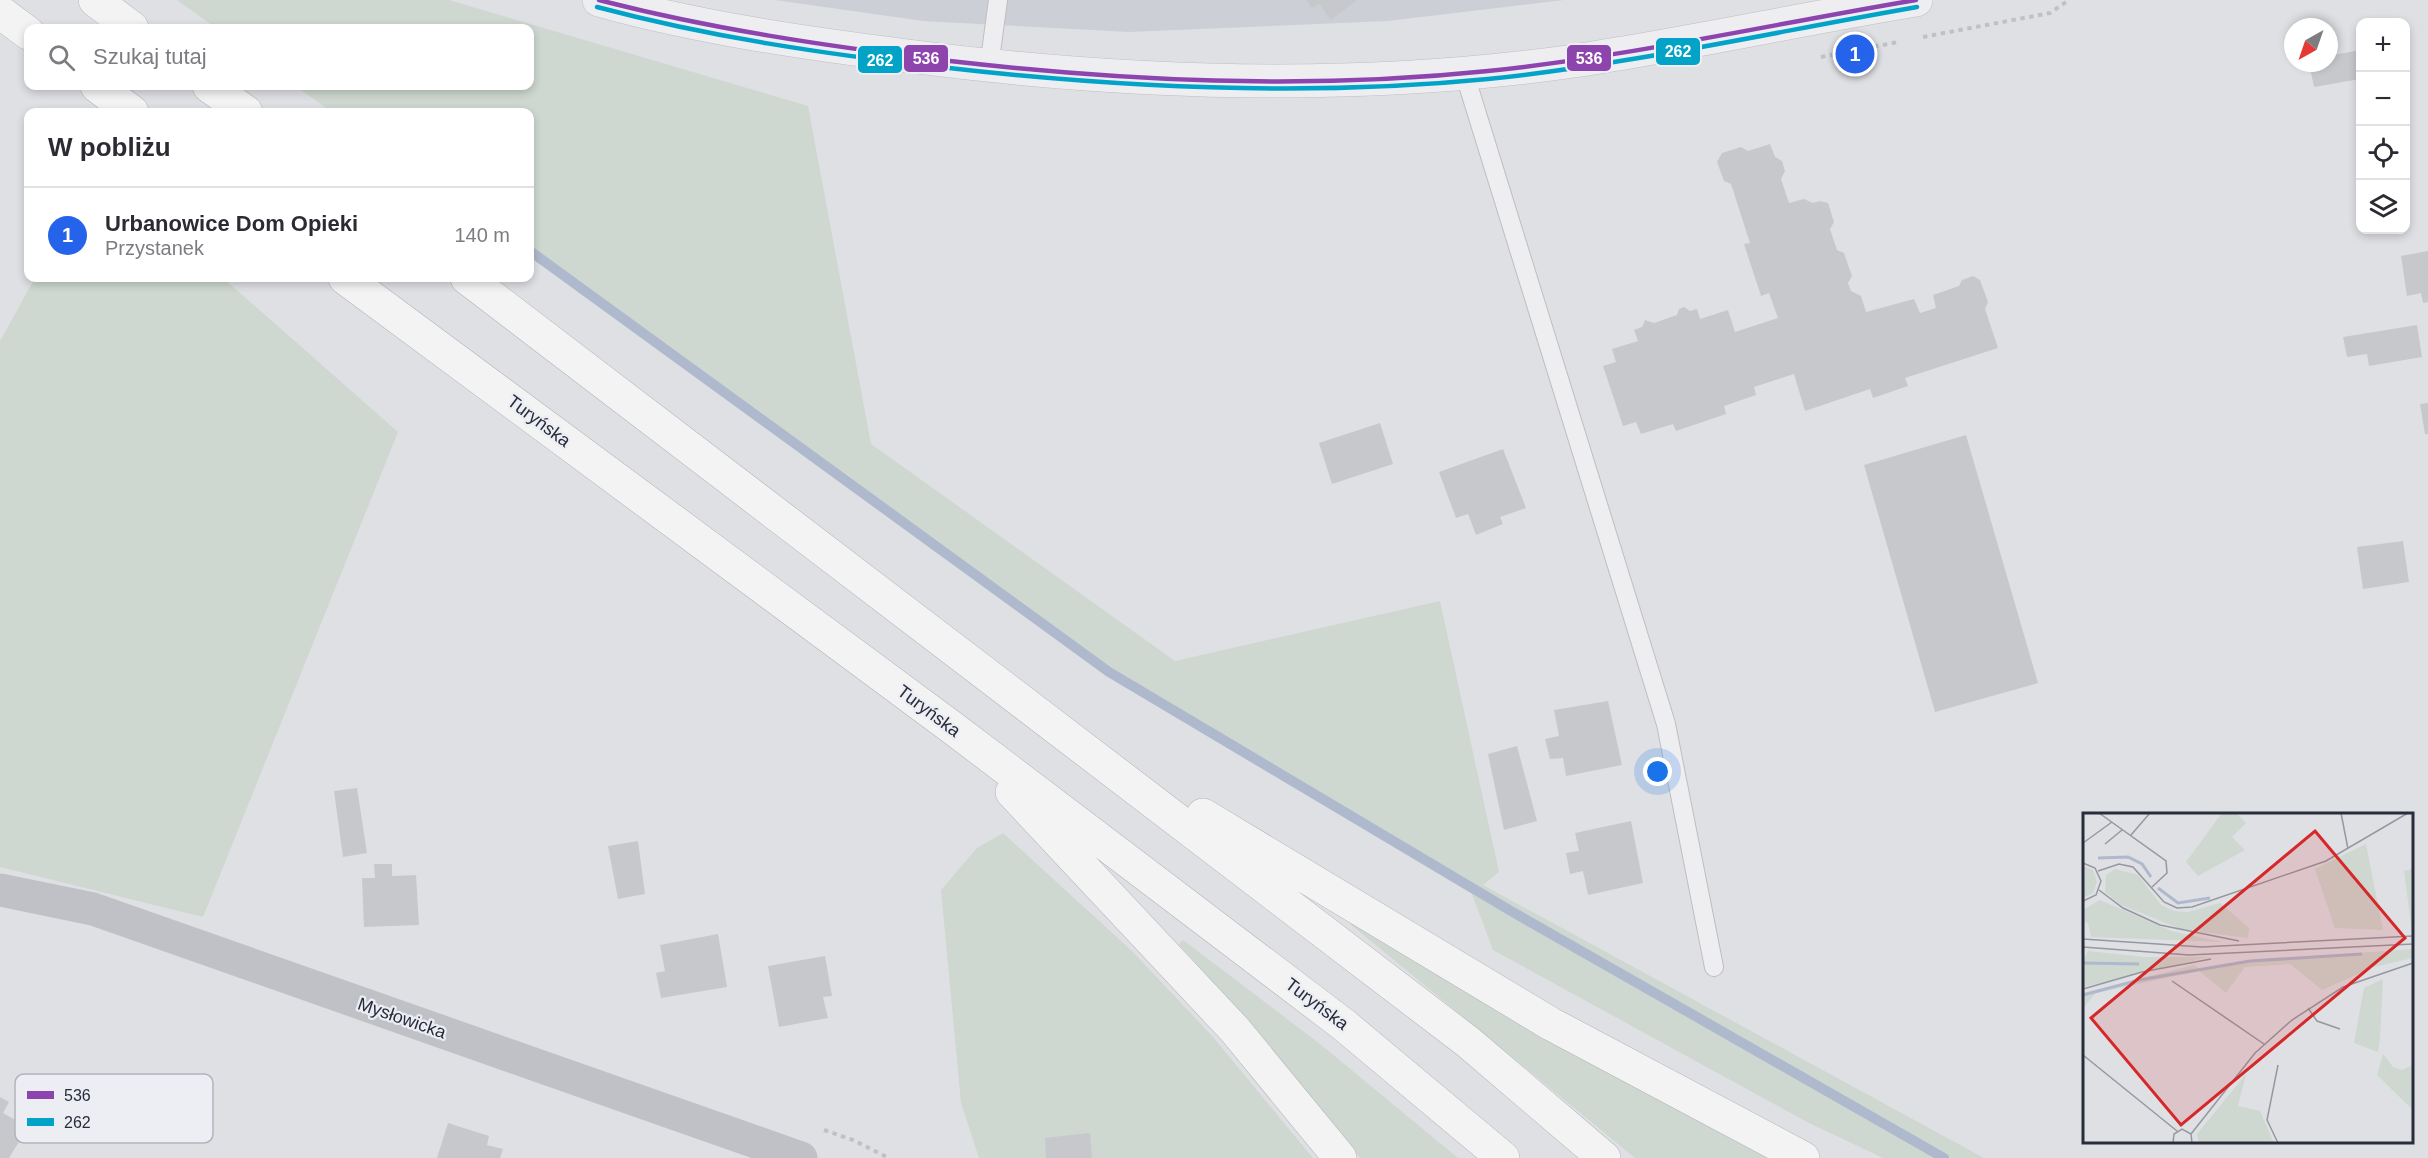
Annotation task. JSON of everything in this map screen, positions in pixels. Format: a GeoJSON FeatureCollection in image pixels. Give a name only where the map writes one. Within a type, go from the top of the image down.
{"type":"FeatureCollection","features":[{"type":"Feature","properties":{"kind":"highway"},"geometry":{"type":"LineString","coordinates":[[95,0],[127,24]]}},
{"type":"Feature","properties":{"kind":"highway"},"geometry":{"type":"LineString","coordinates":[[0,12],[24,30]]}},
{"type":"Feature","properties":{"kind":"highway"},"geometry":{"type":"LineString","coordinates":[[102,90],[127,108]]}},
{"type":"Feature","properties":{"kind":"highway"},"geometry":{"type":"LineString","coordinates":[[215,90],[240,108]]}},
{"type":"Feature","properties":{"kind":"highway","name":"Turyńska"},"geometry":{"type":"LineString","coordinates":[[350,282],[954,729],[1344,1025],[1503,1158]]}},
{"type":"Feature","properties":{"kind":"highway"},"geometry":{"type":"LineString","coordinates":[[471,282],[1468,1042],[1604,1158]]}},
{"type":"Feature","properties":{"kind":"highway"},"geometry":{"type":"LineString","coordinates":[[954,729],[1235,1030],[1340,1158]]}},
{"type":"Feature","properties":{"kind":"highway"},"geometry":{"type":"LineString","coordinates":[[1067,734],[1551,1024],[1803,1158]]}},
{"type":"Feature","properties":{"kind":"street"},"geometry":{"type":"LineString","coordinates":[[599,0],[657,16],[825,46],[989,67],[1156,79],[1293,82],[1464,72],[1568,62],[1916,0]]}},
{"type":"Feature","properties":{"kind":"street","name":"Mysłowicka"},"geometry":{"type":"LineString","coordinates":[[0,890],[93,909],[801,1158]]}},
{"type":"Feature","properties":{"kind":"lane"},"geometry":{"type":"LineString","coordinates":[[989,67],[998,0]]}},
{"type":"Feature","properties":{"kind":"lane"},"geometry":{"type":"LineString","coordinates":[[1464,72],[1666,724],[1714,966]]}},
{"type":"Feature","properties":{"kind":"path"},"geometry":{"type":"LineString","coordinates":[[1913,39],[2050,13],[2069,0]]}},
{"type":"Feature","properties":{"kind":"path"},"geometry":{"type":"LineString","coordinates":[[1821,57],[1901,41]]}},
{"type":"Feature","properties":{"kind":"shaded area"},"geometry":{"type":"Polygon","coordinates":[[[177,0],[449,0],[530,24],[210,24],[177,0]]]}},
{"type":"Feature","properties":{"kind":"shaded area"},"geometry":{"type":"Polygon","coordinates":[[[775,0],[1564,0],[1388,21],[1129,32],[923,21],[775,0]]]}},
{"type":"Feature","properties":{"kind":"shaded area"},"geometry":{"type":"Polygon","coordinates":[[[534,25],[808,106],[871,444],[1175,661],[1440,601],[1499,872],[1483,885],[1984,1158],[1883,1158],[1807,1122],[1493,950],[1472,894],[1117,681],[534,258],[534,108],[326,108],[301,90],[534,90],[534,25]]]}},
{"type":"Feature","properties":{"kind":"shaded area"},"geometry":{"type":"Polygon","coordinates":[[[33,282],[228,282],[398,432],[203,917],[0,867],[0,341],[33,282]]]}},
{"type":"Feature","properties":{"kind":"shaded area"},"geometry":{"type":"Polygon","coordinates":[[[1003,833],[1132,951],[1213,1037],[1313,1158],[979,1158],[961,1103],[941,890],[977,848],[1003,833]]]}},
{"type":"Feature","properties":{"kind":"shaded area"},"geometry":{"type":"Polygon","coordinates":[[[1353,922],[1769,1158],[1635,1158],[1350,924],[1353,922]]]}},
{"type":"Feature","properties":{"kind":"shaded area"},"geometry":{"type":"Polygon","coordinates":[[[1183,940],[1320,1044],[1458,1158],[1360,1158],[1268,1044],[1179,944],[1183,940]]]}},
{"type":"Feature","properties":{"kind":"building"},"geometry":{"type":"Polygon","coordinates":[[[1306,0],[1357,0],[1331,20],[1319,4],[1312,8],[1306,0]]]}},
{"type":"Feature","properties":{"kind":"building"},"geometry":{"type":"Polygon","coordinates":[[[2356,51],[2356,80],[2314,87],[2311,72],[2338,72],[2338,54],[2356,51]]]}},
{"type":"Feature","properties":{"kind":"building"},"geometry":{"type":"Polygon","coordinates":[[[1770,144],[1775,157],[1782,161],[1785,171],[1781,179],[1789,203],[1804,199],[1813,203],[1820,201],[1828,203],[1834,222],[1830,229],[1837,250],[1844,253],[1852,276],[1848,283],[1851,291],[1861,296],[1866,312],[1914,299],[1920,313],[1936,308],[1933,295],[1959,286],[1962,280],[1973,276],[1980,280],[1988,302],[1985,309],[1998,348],[1905,378],[1908,386],[1873,398],[1870,389],[1805,411],[1794,374],[1754,387],[1756,395],[1724,406],[1726,414],[1676,431],[1673,424],[1641,434],[1636,422],[1623,426],[1603,366],[1616,362],[1612,349],[1638,341],[1634,330],[1642,327],[1645,320],[1654,323],[1677,315],[1679,309],[1684,307],[1690,311],[1697,309],[1700,319],[1728,310],[1735,332],[1778,318],[1769,293],[1761,296],[1744,244],[1750,243],[1731,184],[1724,181],[1717,162],[1722,153],[1741,147],[1748,151],[1770,144]]]}},
{"type":"Feature","properties":{"kind":"building"},"geometry":{"type":"Polygon","coordinates":[[[2428,251],[2428,302],[2423,303],[2421,293],[2407,296],[2401,256],[2428,251]]]}},
{"type":"Feature","properties":{"kind":"building"},"geometry":{"type":"Polygon","coordinates":[[[2417,325],[2422,357],[2369,366],[2367,354],[2347,357],[2343,337],[2417,325]]]}},
{"type":"Feature","properties":{"kind":"building"},"geometry":{"type":"Polygon","coordinates":[[[2428,403],[2428,434],[2425,434],[2420,404],[2428,403]]]}},
{"type":"Feature","properties":{"kind":"building"},"geometry":{"type":"Polygon","coordinates":[[[1380,423],[1393,464],[1332,484],[1319,443],[1380,423]]]}},
{"type":"Feature","properties":{"kind":"building"},"geometry":{"type":"Polygon","coordinates":[[[1966,435],[2038,683],[1935,712],[1864,465],[1966,435]]]}},
{"type":"Feature","properties":{"kind":"building"},"geometry":{"type":"Polygon","coordinates":[[[1503,449],[1526,508],[1500,517],[1503,524],[1476,535],[1468,514],[1456,518],[1439,472],[1503,449]]]}},
{"type":"Feature","properties":{"kind":"building"},"geometry":{"type":"Polygon","coordinates":[[[2403,541],[2409,582],[2363,589],[2357,547],[2403,541]]]}},
{"type":"Feature","properties":{"kind":"building"},"geometry":{"type":"Polygon","coordinates":[[[1608,701],[1622,765],[1566,776],[1563,758],[1550,759],[1545,739],[1559,736],[1554,710],[1608,701]]]}},
{"type":"Feature","properties":{"kind":"building"},"geometry":{"type":"Polygon","coordinates":[[[1517,746],[1537,821],[1504,830],[1488,754],[1517,746]]]}},
{"type":"Feature","properties":{"kind":"building"},"geometry":{"type":"Polygon","coordinates":[[[357,788],[367,853],[343,857],[334,791],[357,788]]]}},
{"type":"Feature","properties":{"kind":"building"},"geometry":{"type":"Polygon","coordinates":[[[1631,821],[1643,883],[1588,895],[1583,871],[1570,874],[1566,853],[1579,851],[1575,833],[1631,821]]]}},
{"type":"Feature","properties":{"kind":"building"},"geometry":{"type":"Polygon","coordinates":[[[638,841],[645,894],[618,899],[608,846],[638,841]]]}},
{"type":"Feature","properties":{"kind":"building"},"geometry":{"type":"Polygon","coordinates":[[[374,864],[392,864],[392,876],[416,875],[419,925],[364,927],[362,878],[375,878],[374,864]]]}},
{"type":"Feature","properties":{"kind":"building"},"geometry":{"type":"Polygon","coordinates":[[[718,934],[727,987],[661,998],[656,973],[665,971],[660,945],[718,934]]]}},
{"type":"Feature","properties":{"kind":"building"},"geometry":{"type":"Polygon","coordinates":[[[825,956],[832,996],[823,997],[828,1018],[779,1027],[768,966],[825,956]]]}},
{"type":"Feature","properties":{"kind":"building"},"geometry":{"type":"Polygon","coordinates":[[[0,1097],[9,1102],[3,1113],[15,1120],[15,1143],[18,1143],[9,1158],[0,1158],[0,1097]]]}},
{"type":"Feature","properties":{"kind":"building"},"geometry":{"type":"Polygon","coordinates":[[[448,1123],[489,1136],[487,1145],[503,1149],[500,1158],[437,1158],[448,1123]]]}},
{"type":"Feature","properties":{"kind":"building"},"geometry":{"type":"Polygon","coordinates":[[[1090,1133],[1092,1158],[1046,1158],[1045,1138],[1090,1133]]]}},
{"type":"Feature","properties":{"kind":"waterway"},"geometry":{"type":"LineString","coordinates":[[534,254],[1109,672],[1511,911],[1944,1158]]}},
{"type":"Feature","properties":{"kind":"transit line","name":"536"},"geometry":{"type":"LineString","coordinates":[[599,0],[684,20],[769,36],[941,60],[1146,78],[1283,81],[1420,77],[1542,65],[1916,0]]}},
{"type":"Feature","properties":{"kind":"transit line","name":"262"},"geometry":{"type":"LineString","coordinates":[[597,7],[725,36],[897,62],[1145,85],[1282,89],[1420,85],[1542,73],[1649,56],[1917,7]]}},
{"type":"Feature","properties":{"kind":"place","name":"Urbanowice Dom Opieki"},"geometry":{"type":"Point","coordinates":[1855,54]}}]}
